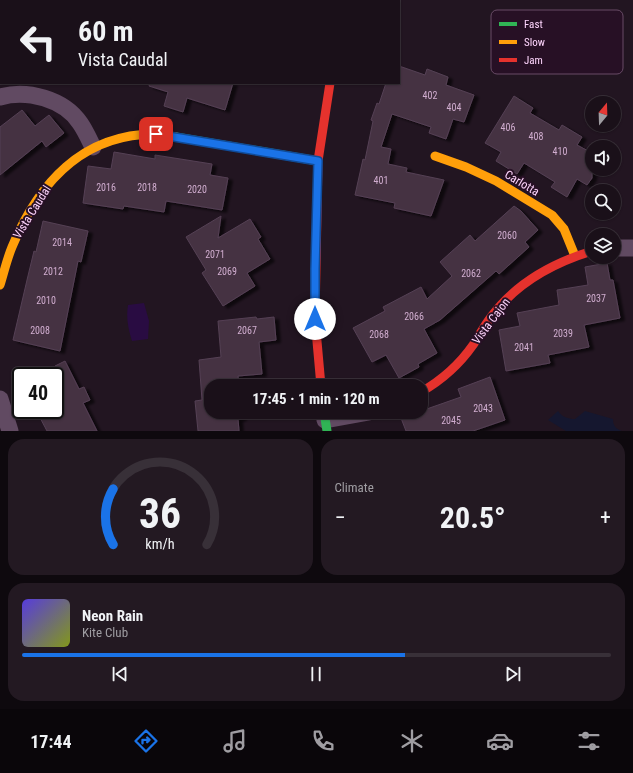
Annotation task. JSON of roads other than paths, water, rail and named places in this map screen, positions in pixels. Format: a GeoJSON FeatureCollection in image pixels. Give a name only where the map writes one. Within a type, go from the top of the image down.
{"type":"FeatureCollection","features":[{"type":"Feature","properties":{"kind":"street"},"geometry":{"type":"LineString","coordinates":[[320,379],[315,319],[318,161],[330,84]]}},
{"type":"Feature","properties":{"kind":"street"},"geometry":{"type":"LineString","coordinates":[[0,96],[22,95],[40,97],[56,102],[69,111],[80,122],[93,147]]}},
{"type":"Feature","properties":{"kind":"street","name":"Vista Caudal"},"geometry":{"type":"LineString","coordinates":[[0,285],[12,248],[23,223],[37,200],[58,173],[77,157],[93,147],[111,140],[137,135],[156,134],[318,161]]}},
{"type":"Feature","properties":{"kind":"street","name":"Carlotta"},"geometry":{"type":"LineString","coordinates":[[435,156],[466,167],[496,181],[552,215],[564,229],[575,256]]}},
{"type":"Feature","properties":{"kind":"street"},"geometry":{"type":"LineString","coordinates":[[621,248],[633,248]]}},
{"type":"Feature","properties":{"kind":"street","name":"Vista Cajon"},"geometry":{"type":"LineString","coordinates":[[428,387],[449,373],[467,353],[492,317],[509,297],[528,280],[551,266],[585,253]]}},
{"type":"Feature","properties":{"kind":"street"},"geometry":{"type":"LineString","coordinates":[[0,398],[10,431]]}},
{"type":"Feature","properties":{"kind":"street"},"geometry":{"type":"LineString","coordinates":[[325,421],[335,419]]}}]}
